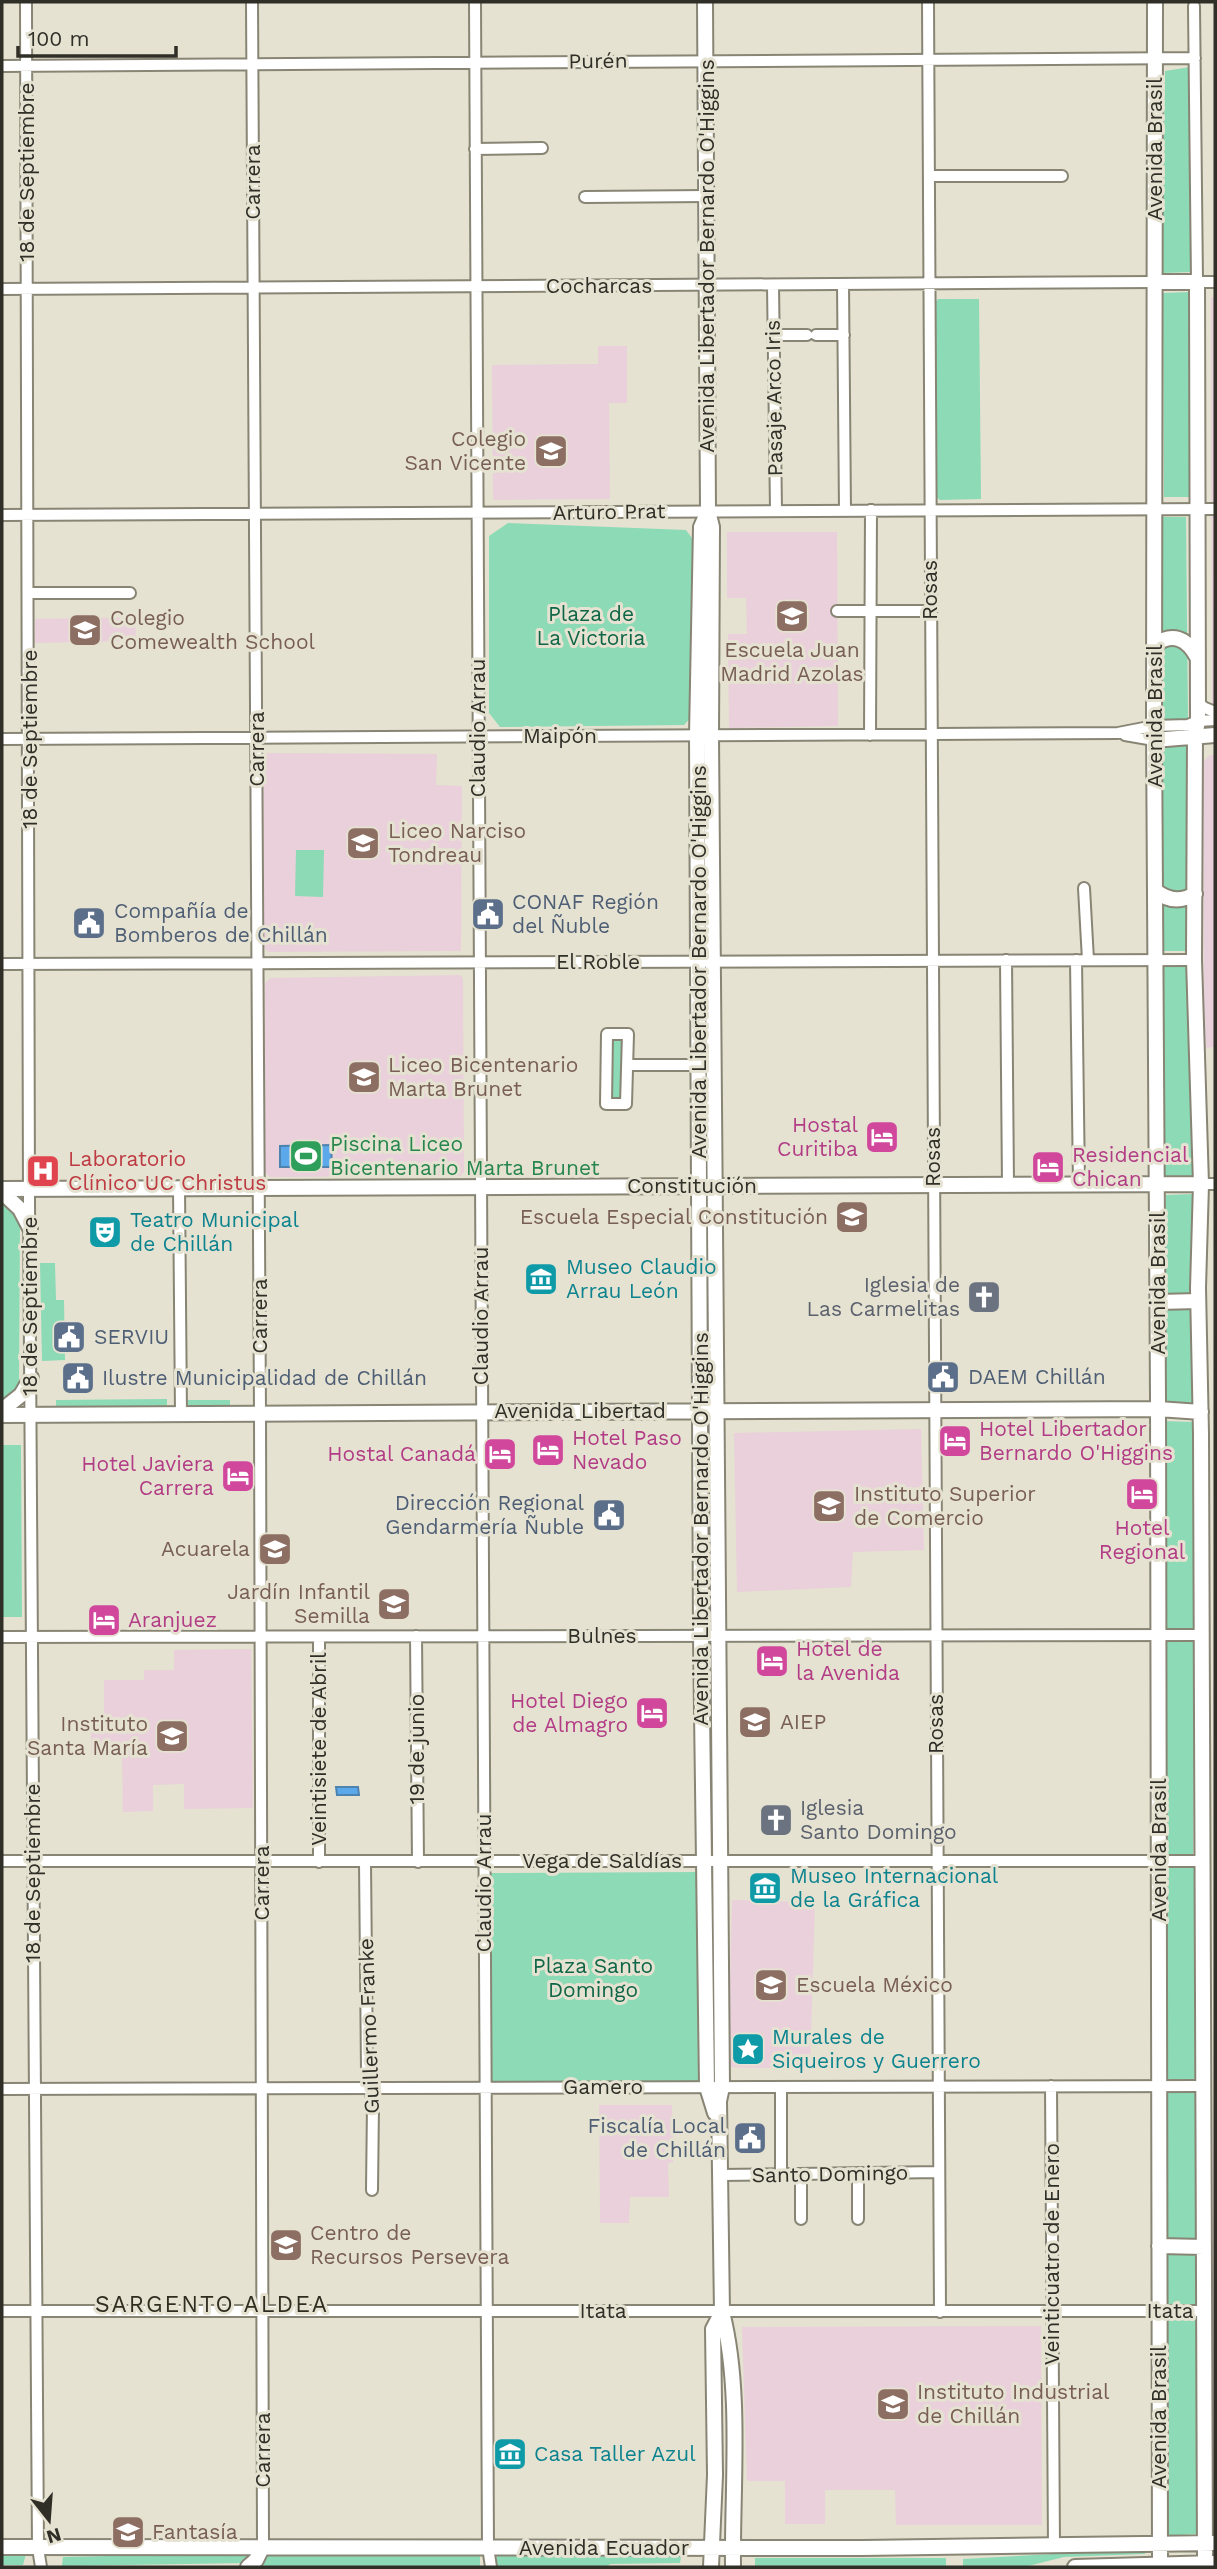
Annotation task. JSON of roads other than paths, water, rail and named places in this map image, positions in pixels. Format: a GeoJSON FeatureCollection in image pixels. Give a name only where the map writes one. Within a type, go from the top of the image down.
{"type":"FeatureCollection","features":[{"type":"Feature","properties":{"kind":"main road","name":"Avenida Libertador Bernardo O'Higgins"},"geometry":{"type":"LineString","coordinates":[[705,2],[708,511],[701,527],[708,1186],[700,1411],[701,1636],[707,2087],[720,2127]]}},
{"type":"Feature","properties":{"kind":"main road","name":"Avenida Brasil"},"geometry":{"type":"LineString","coordinates":[[1155,7],[1154,733],[1158,1302],[1160,2565]]}},
{"type":"Feature","properties":{"kind":"main road","name":"Cocharcas"},"geometry":{"type":"LineString","coordinates":[[1155,282],[1197,282]]}},
{"type":"Feature","properties":{"kind":"main road","name":"Avenida Brasil"},"geometry":{"type":"LineString","coordinates":[[1197,282],[1198,721],[1195,736],[1195,960],[1208,1184],[1198,1301],[1201,1412],[1204,2311],[1210,2563]]}},
{"type":"Feature","properties":{"kind":"main road"},"geometry":{"type":"LineString","coordinates":[[1154,646],[1165,639],[1178,638],[1189,645],[1197,657]]}},
{"type":"Feature","properties":{"kind":"main road","name":"Maipón"},"geometry":{"type":"LineString","coordinates":[[1154,733],[1215,735]]}},
{"type":"Feature","properties":{"kind":"main road"},"geometry":{"type":"LineString","coordinates":[[1156,891],[1166,898],[1178,900],[1195,894]]}},
{"type":"Feature","properties":{"kind":"main road","name":"Avenida Libertador Bernardo O'Higgins"},"geometry":{"type":"LineString","coordinates":[[706,962],[700,1065],[717,1411],[722,2087],[719,2102],[720,2175],[722,2312],[729,2344],[733,2406],[733,2567]]}},
{"type":"Feature","properties":{"kind":"main road","name":"Constitución"},"geometry":{"type":"LineString","coordinates":[[2,1191],[1208,1184]]}},
{"type":"Feature","properties":{"kind":"main road"},"geometry":{"type":"LineString","coordinates":[[2,1191],[20,1209],[30,1228]]}},
{"type":"Feature","properties":{"kind":"main road"},"geometry":{"type":"LineString","coordinates":[[1158,1302],[1198,1301]]}},
{"type":"Feature","properties":{"kind":"main road"},"geometry":{"type":"LineString","coordinates":[[2,1412],[21,1395],[31,1378]]}},
{"type":"Feature","properties":{"kind":"main road","name":"Avenida Libertad"},"geometry":{"type":"LineString","coordinates":[[2,1412],[31,1415],[1158,1409],[1201,1412]]}},
{"type":"Feature","properties":{"kind":"main road"},"geometry":{"type":"LineString","coordinates":[[1159,2246],[1204,2247]]}},
{"type":"Feature","properties":{"kind":"main road","name":"Avenida Libertador Bernardo O'Higgins"},"geometry":{"type":"LineString","coordinates":[[712,2567],[713,2329],[722,2312]]}},
{"type":"Feature","properties":{"kind":"main road","name":"Avenida Ecuador"},"geometry":{"type":"LineString","coordinates":[[2,2547],[1054,2547],[1210,2543]]}},
{"type":"Feature","properties":{"kind":"main road"},"geometry":{"type":"LineString","coordinates":[[248,2567],[256,2560],[263,2546]]}},
{"type":"Feature","properties":{"kind":"main road"},"geometry":{"type":"LineString","coordinates":[[1075,2567],[1210,2563]]}},
{"type":"Feature","properties":{"kind":"street","name":"18 de Septiembre"},"geometry":{"type":"LineString","coordinates":[[26,2],[30,738],[29,1189],[38,2548],[41,2567]]}},
{"type":"Feature","properties":{"kind":"street","name":"Carrera"},"geometry":{"type":"LineString","coordinates":[[252,2],[263,2546]]}},
{"type":"Feature","properties":{"kind":"street","name":"Claudio Arrau"},"geometry":{"type":"LineString","coordinates":[[475,2],[486,2311],[488,2547],[491,2567]]}},
{"type":"Feature","properties":{"kind":"street","name":"Rosas"},"geometry":{"type":"LineString","coordinates":[[928,2],[940,2312]]}},
{"type":"Feature","properties":{"kind":"street","name":"Avenida Brasil"},"geometry":{"type":"LineString","coordinates":[[1194,6],[1197,282]]}},
{"type":"Feature","properties":{"kind":"street","name":"Purén"},"geometry":{"type":"LineString","coordinates":[[2,66],[1195,58]]}},
{"type":"Feature","properties":{"kind":"street"},"geometry":{"type":"LineString","coordinates":[[475,149],[542,148]]}},
{"type":"Feature","properties":{"kind":"street"},"geometry":{"type":"LineString","coordinates":[[929,176],[1062,176]]}},
{"type":"Feature","properties":{"kind":"street"},"geometry":{"type":"LineString","coordinates":[[584,198],[707,196]]}},
{"type":"Feature","properties":{"kind":"street","name":"Cocharcas"},"geometry":{"type":"LineString","coordinates":[[2,289],[1155,282]]}},
{"type":"Feature","properties":{"kind":"street"},"geometry":{"type":"LineString","coordinates":[[1197,282],[1215,282]]}},
{"type":"Feature","properties":{"kind":"street"},"geometry":{"type":"LineString","coordinates":[[843,284],[845,510]]}},
{"type":"Feature","properties":{"kind":"street","name":"Pasaje Arco Iris"},"geometry":{"type":"LineString","coordinates":[[773,285],[776,511]]}},
{"type":"Feature","properties":{"kind":"street"},"geometry":{"type":"LineString","coordinates":[[774,335],[844,335]]}},
{"type":"Feature","properties":{"kind":"street","name":"Arturo Prat"},"geometry":{"type":"LineString","coordinates":[[2,515],[1215,509]]}},
{"type":"Feature","properties":{"kind":"street"},"geometry":{"type":"LineString","coordinates":[[870,734],[871,510]]}},
{"type":"Feature","properties":{"kind":"street"},"geometry":{"type":"LineString","coordinates":[[29,593],[130,593]]}},
{"type":"Feature","properties":{"kind":"street"},"geometry":{"type":"LineString","coordinates":[[837,611],[930,611]]}},
{"type":"Feature","properties":{"kind":"street"},"geometry":{"type":"LineString","coordinates":[[1197,702],[1215,712]]}},
{"type":"Feature","properties":{"kind":"street","name":"Maipón"},"geometry":{"type":"LineString","coordinates":[[2,739],[1154,733],[1198,721],[1215,720]]}},
{"type":"Feature","properties":{"kind":"street"},"geometry":{"type":"LineString","coordinates":[[1084,888],[1088,960]]}},
{"type":"Feature","properties":{"kind":"street"},"geometry":{"type":"LineString","coordinates":[[1006,960],[1008,1185]]}},
{"type":"Feature","properties":{"kind":"street"},"geometry":{"type":"LineString","coordinates":[[1076,960],[1079,1185]]}},
{"type":"Feature","properties":{"kind":"street","name":"El Roble"},"geometry":{"type":"LineString","coordinates":[[2,964],[1195,960]]}},
{"type":"Feature","properties":{"kind":"street"},"geometry":{"type":"LineString","coordinates":[[607,1034],[628,1034],[627,1065],[626,1104],[606,1104],[607,1034]]}},
{"type":"Feature","properties":{"kind":"street"},"geometry":{"type":"LineString","coordinates":[[627,1065],[700,1065]]}},
{"type":"Feature","properties":{"kind":"street"},"geometry":{"type":"LineString","coordinates":[[179,1188],[181,1414]]}},
{"type":"Feature","properties":{"kind":"street","name":"Bulnes"},"geometry":{"type":"LineString","coordinates":[[2,1637],[1202,1635]]}},
{"type":"Feature","properties":{"kind":"street","name":"19 de junio"},"geometry":{"type":"LineString","coordinates":[[416,1636],[418,1862]]}},
{"type":"Feature","properties":{"kind":"street","name":"Veintisiete de Abril"},"geometry":{"type":"LineString","coordinates":[[319,1637],[319,1862]]}},
{"type":"Feature","properties":{"kind":"street","name":"Vega de Saldías"},"geometry":{"type":"LineString","coordinates":[[2,1861],[1203,1861]]}},
{"type":"Feature","properties":{"kind":"street","name":"Guillermo Franke"},"geometry":{"type":"LineString","coordinates":[[365,1862],[367,2071],[373,2104],[372,2190]]}},
{"type":"Feature","properties":{"kind":"street","name":"Gamero"},"geometry":{"type":"LineString","coordinates":[[2,2089],[1203,2086]]}},
{"type":"Feature","properties":{"kind":"street"},"geometry":{"type":"LineString","coordinates":[[780,2087],[781,2175]]}},
{"type":"Feature","properties":{"kind":"street","name":"Veinticuatro de Enero"},"geometry":{"type":"LineString","coordinates":[[1051,2087],[1054,2547]]}},
{"type":"Feature","properties":{"kind":"street","name":"Santo Domingo"},"geometry":{"type":"LineString","coordinates":[[720,2175],[939,2172]]}},
{"type":"Feature","properties":{"kind":"street"},"geometry":{"type":"LineString","coordinates":[[858,2173],[858,2219]]}},
{"type":"Feature","properties":{"kind":"street"},"geometry":{"type":"LineString","coordinates":[[801,2174],[802,2219]]}},
{"type":"Feature","properties":{"kind":"street","name":"Itata"},"geometry":{"type":"LineString","coordinates":[[2,2312],[1204,2311]]}},
{"type":"Feature","properties":{"kind":"water","name":"Piscina Liceo Bicentenario Marta Brunet"},"geometry":{"type":"Polygon","coordinates":[[[331,1145],[332,1167],[280,1167],[280,1146],[331,1145]]]}},
{"type":"Feature","properties":{"kind":"water"},"geometry":{"type":"Polygon","coordinates":[[[336,1787],[358,1787],[359,1795],[337,1795],[336,1787]]]}},
{"type":"Feature","properties":{"kind":"place","name":"Colegio San Vicente"},"geometry":{"type":"Point","coordinates":[551,451]}},
{"type":"Feature","properties":{"kind":"place","name":"Escuela Juan Madrid Azolas"},"geometry":{"type":"Point","coordinates":[792,616]}},
{"type":"Feature","properties":{"kind":"place","name":"Colegio Comewealth School"},"geometry":{"type":"Point","coordinates":[85,630]}},
{"type":"Feature","properties":{"kind":"place","name":"Liceo Narciso Tondreau"},"geometry":{"type":"Point","coordinates":[363,843]}},
{"type":"Feature","properties":{"kind":"place","name":"CONAF Región del Ñuble"},"geometry":{"type":"Point","coordinates":[488,914]}},
{"type":"Feature","properties":{"kind":"place","name":"Compañía de Bomberos de Chillán"},"geometry":{"type":"Point","coordinates":[89,923]}},
{"type":"Feature","properties":{"kind":"place","name":"Liceo Bicentenario Marta Brunet"},"geometry":{"type":"Point","coordinates":[364,1077]}},
{"type":"Feature","properties":{"kind":"place","name":"Hostal Curitiba"},"geometry":{"type":"Point","coordinates":[882,1137]}},
{"type":"Feature","properties":{"kind":"place","name":"Piscina Liceo Bicentenario Marta Brunet"},"geometry":{"type":"Point","coordinates":[306,1156]}},
{"type":"Feature","properties":{"kind":"place","name":"Residencial Chican"},"geometry":{"type":"Point","coordinates":[1048,1167]}},
{"type":"Feature","properties":{"kind":"place","name":"Laboratorio Clínico UC Christus"},"geometry":{"type":"Point","coordinates":[43,1171]}},
{"type":"Feature","properties":{"kind":"place","name":"Escuela Especial Constitución"},"geometry":{"type":"Point","coordinates":[852,1217]}},
{"type":"Feature","properties":{"kind":"place","name":"Teatro Municipal de Chillán"},"geometry":{"type":"Point","coordinates":[105,1232]}},
{"type":"Feature","properties":{"kind":"place","name":"Museo Claudio Arrau León"},"geometry":{"type":"Point","coordinates":[541,1279]}},
{"type":"Feature","properties":{"kind":"place","name":"Iglesia de Las Carmelitas"},"geometry":{"type":"Point","coordinates":[984,1297]}},
{"type":"Feature","properties":{"kind":"place","name":"SERVIU"},"geometry":{"type":"Point","coordinates":[69,1337]}},
{"type":"Feature","properties":{"kind":"place","name":"DAEM Chillán"},"geometry":{"type":"Point","coordinates":[943,1377]}},
{"type":"Feature","properties":{"kind":"place","name":"Ilustre Municipalidad de Chillán"},"geometry":{"type":"Point","coordinates":[78,1378]}},
{"type":"Feature","properties":{"kind":"place","name":"Hotel Libertador Bernardo O'Higgins"},"geometry":{"type":"Point","coordinates":[955,1441]}},
{"type":"Feature","properties":{"kind":"place","name":"Hotel Paso Nevado"},"geometry":{"type":"Point","coordinates":[548,1450]}},
{"type":"Feature","properties":{"kind":"place","name":"Hostal Canadá"},"geometry":{"type":"Point","coordinates":[500,1454]}},
{"type":"Feature","properties":{"kind":"place","name":"Hotel Javiera Carrera"},"geometry":{"type":"Point","coordinates":[238,1476]}},
{"type":"Feature","properties":{"kind":"place","name":"Hotel Regional"},"geometry":{"type":"Point","coordinates":[1142,1494]}},
{"type":"Feature","properties":{"kind":"place","name":"Instituto Superior de Comercio"},"geometry":{"type":"Point","coordinates":[829,1506]}},
{"type":"Feature","properties":{"kind":"place","name":"Dirección Regional Gendarmería Ñuble"},"geometry":{"type":"Point","coordinates":[609,1515]}},
{"type":"Feature","properties":{"kind":"place","name":"Acuarela"},"geometry":{"type":"Point","coordinates":[275,1549]}},
{"type":"Feature","properties":{"kind":"place","name":"Jardín Infantil Semilla"},"geometry":{"type":"Point","coordinates":[394,1604]}},
{"type":"Feature","properties":{"kind":"place","name":"Aranjuez"},"geometry":{"type":"Point","coordinates":[104,1620]}},
{"type":"Feature","properties":{"kind":"place","name":"Hotel de la Avenida"},"geometry":{"type":"Point","coordinates":[772,1661]}},
{"type":"Feature","properties":{"kind":"place","name":"Hotel Diego de Almagro"},"geometry":{"type":"Point","coordinates":[652,1713]}},
{"type":"Feature","properties":{"kind":"place","name":"AIEP"},"geometry":{"type":"Point","coordinates":[755,1722]}},
{"type":"Feature","properties":{"kind":"place","name":"Instituto Santa María"},"geometry":{"type":"Point","coordinates":[172,1736]}},
{"type":"Feature","properties":{"kind":"place","name":"Iglesia Santo Domingo"},"geometry":{"type":"Point","coordinates":[776,1820]}},
{"type":"Feature","properties":{"kind":"place","name":"Museo Internacional de la Gráfica"},"geometry":{"type":"Point","coordinates":[765,1888]}},
{"type":"Feature","properties":{"kind":"place","name":"Escuela México"},"geometry":{"type":"Point","coordinates":[771,1985]}},
{"type":"Feature","properties":{"kind":"place","name":"Murales de Siqueiros y Guerrero"},"geometry":{"type":"Point","coordinates":[748,2049]}},
{"type":"Feature","properties":{"kind":"place","name":"Fiscalía Local de Chillán"},"geometry":{"type":"Point","coordinates":[750,2138]}},
{"type":"Feature","properties":{"kind":"place","name":"Centro de Recursos Persevera"},"geometry":{"type":"Point","coordinates":[286,2245]}},
{"type":"Feature","properties":{"kind":"place","name":"Instituto Industrial de Chillán"},"geometry":{"type":"Point","coordinates":[893,2404]}},
{"type":"Feature","properties":{"kind":"place","name":"Casa Taller Azul"},"geometry":{"type":"Point","coordinates":[510,2454]}},
{"type":"Feature","properties":{"kind":"place","name":"Fantasía"},"geometry":{"type":"Point","coordinates":[128,2532]}},
{"type":"Feature","properties":{"kind":"district","name":"SARGENTO ALDEA"},"geometry":{"type":"Point","coordinates":[212,2304]}},
{"type":"Feature","properties":{"kind":"park label","name":"Plaza de La Victoria"},"geometry":{"type":"Point","coordinates":[591,626]}},
{"type":"Feature","properties":{"kind":"park label","name":"Plaza Santo Domingo"},"geometry":{"type":"Point","coordinates":[593,1978]}}]}
